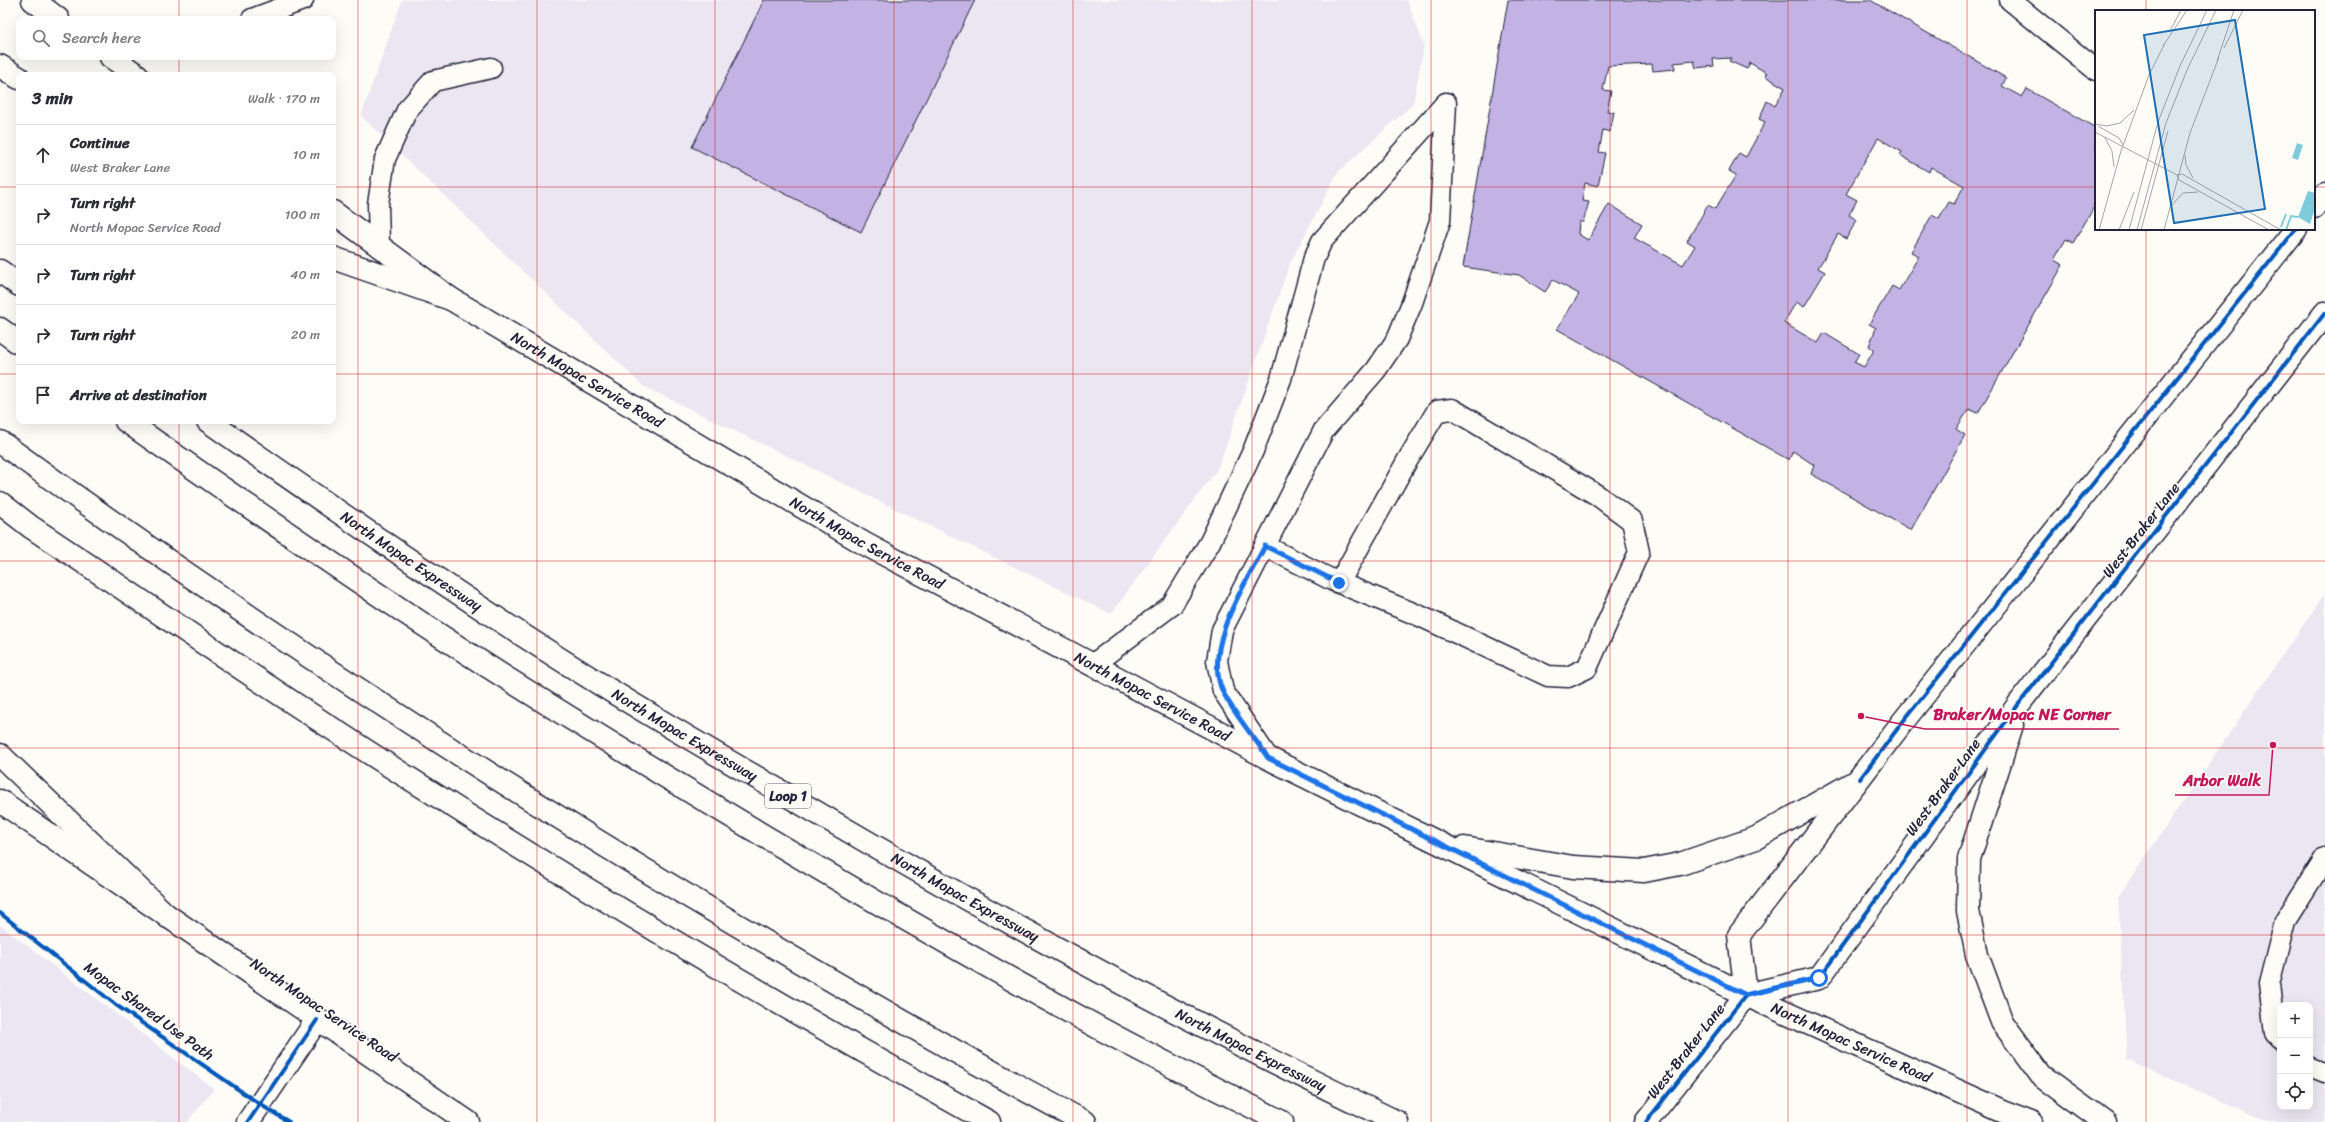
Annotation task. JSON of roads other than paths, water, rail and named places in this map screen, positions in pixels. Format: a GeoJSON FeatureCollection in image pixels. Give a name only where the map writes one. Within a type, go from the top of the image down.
{"type":"FeatureCollection","features":[{"type":"Feature","properties":{"kind":"main road"},"geometry":{"type":"LineString","coordinates":[[33,0],[54,16]]}},
{"type":"Feature","properties":{"kind":"main road"},"geometry":{"type":"LineString","coordinates":[[115,60],[133,72]]}},
{"type":"Feature","properties":{"kind":"main road"},"geometry":{"type":"LineString","coordinates":[[0,66],[16,76]]}},
{"type":"Feature","properties":{"kind":"main road"},"geometry":{"type":"LineString","coordinates":[[2315,206],[2325,194]]}},
{"type":"Feature","properties":{"kind":"main road","name":"North Mopac Service Road"},"geometry":{"type":"LineString","coordinates":[[336,214],[451,298],[865,544],[1268,758],[1439,843],[1746,995],[2031,1122]]}},
{"type":"Feature","properties":{"kind":"main road"},"geometry":{"type":"LineString","coordinates":[[1746,995],[1740,935],[1901,724],[2295,230]]}},
{"type":"Feature","properties":{"kind":"main road"},"geometry":{"type":"LineString","coordinates":[[336,259],[451,298]]}},
{"type":"Feature","properties":{"kind":"main road"},"geometry":{"type":"LineString","coordinates":[[0,271],[16,283]]}},
{"type":"Feature","properties":{"kind":"main road","name":"West Braker Lane"},"geometry":{"type":"LineString","coordinates":[[1646,1122],[1746,995],[1819,978],[2018,705],[2325,313]]}},
{"type":"Feature","properties":{"kind":"main road"},"geometry":{"type":"LineString","coordinates":[[0,329],[16,341]]}},
{"type":"Feature","properties":{"kind":"main road"},"geometry":{"type":"LineString","coordinates":[[130,424],[313,551],[495,671],[722,811],[913,924],[1103,1030],[1282,1122]]}},
{"type":"Feature","properties":{"kind":"main road","name":"North Mopac Expressway"},"geometry":{"type":"LineString","coordinates":[[212,424],[347,519],[519,633],[747,772],[946,888],[1125,986],[1397,1122]]}},
{"type":"Feature","properties":{"kind":"main road"},"geometry":{"type":"LineString","coordinates":[[0,442],[269,631],[449,749],[656,877],[858,996],[1085,1122]]}},
{"type":"Feature","properties":{"kind":"main road"},"geometry":{"type":"LineString","coordinates":[[0,503],[31,526],[421,786],[646,925],[770,999],[989,1122]]}},
{"type":"Feature","properties":{"kind":"main road"},"geometry":{"type":"LineString","coordinates":[[2018,705],[1969,859],[1968,910],[1977,955],[2002,1022],[2041,1075],[2105,1122]]}},
{"type":"Feature","properties":{"kind":"main road"},"geometry":{"type":"LineString","coordinates":[[0,755],[168,917]]}},
{"type":"Feature","properties":{"kind":"main road"},"geometry":{"type":"LineString","coordinates":[[1439,843],[1573,867],[1644,871],[1680,864],[1756,838],[1860,779]]}},
{"type":"Feature","properties":{"kind":"main road","name":"North Mopac Service Road"},"geometry":{"type":"LineString","coordinates":[[0,801],[317,1020],[468,1122]]}},
{"type":"Feature","properties":{"kind":"main road"},"geometry":{"type":"LineString","coordinates":[[248,1122],[317,1020]]}},
{"type":"Feature","properties":{"kind":"lane"},"geometry":{"type":"LineString","coordinates":[[260,16],[303,0]]}},
{"type":"Feature","properties":{"kind":"lane"},"geometry":{"type":"LineString","coordinates":[[2010,0],[2095,69]]}},
{"type":"Feature","properties":{"kind":"lane"},"geometry":{"type":"LineString","coordinates":[[379,244],[378,204],[385,159],[407,110],[433,81],[491,68]]}},
{"type":"Feature","properties":{"kind":"lane"},"geometry":{"type":"LineString","coordinates":[[1092,665],[1172,605],[1210,542],[1253,450],[1281,379],[1310,272],[1322,241],[1446,103],[1440,222],[1412,303],[1397,339],[1383,360],[1324,430],[1222,630],[1218,661],[1223,691],[1268,758]]}},
{"type":"Feature","properties":{"kind":"lane"},"geometry":{"type":"LineString","coordinates":[[1265,546],[1339,583],[1420,616],[1548,676],[1568,677],[1587,668],[1639,552],[1632,521],[1597,494],[1452,409],[1438,411],[1407,461],[1339,583]]}},
{"type":"Feature","properties":{"kind":"lane"},"geometry":{"type":"LineString","coordinates":[[2277,1035],[2275,1033],[2269,984],[2285,920],[2325,858]]}},
{"type":"Feature","properties":{"kind":"lane"},"geometry":{"type":"LineString","coordinates":[[2313,1067],[2325,1072]]}},
{"type":"Feature","properties":{"kind":"place","name":"Braker/Mopac NE Corner"},"geometry":{"type":"Point","coordinates":[1861,716]}},
{"type":"Feature","properties":{"kind":"place","name":"Arbor Walk"},"geometry":{"type":"Point","coordinates":[2273,745]}}]}
